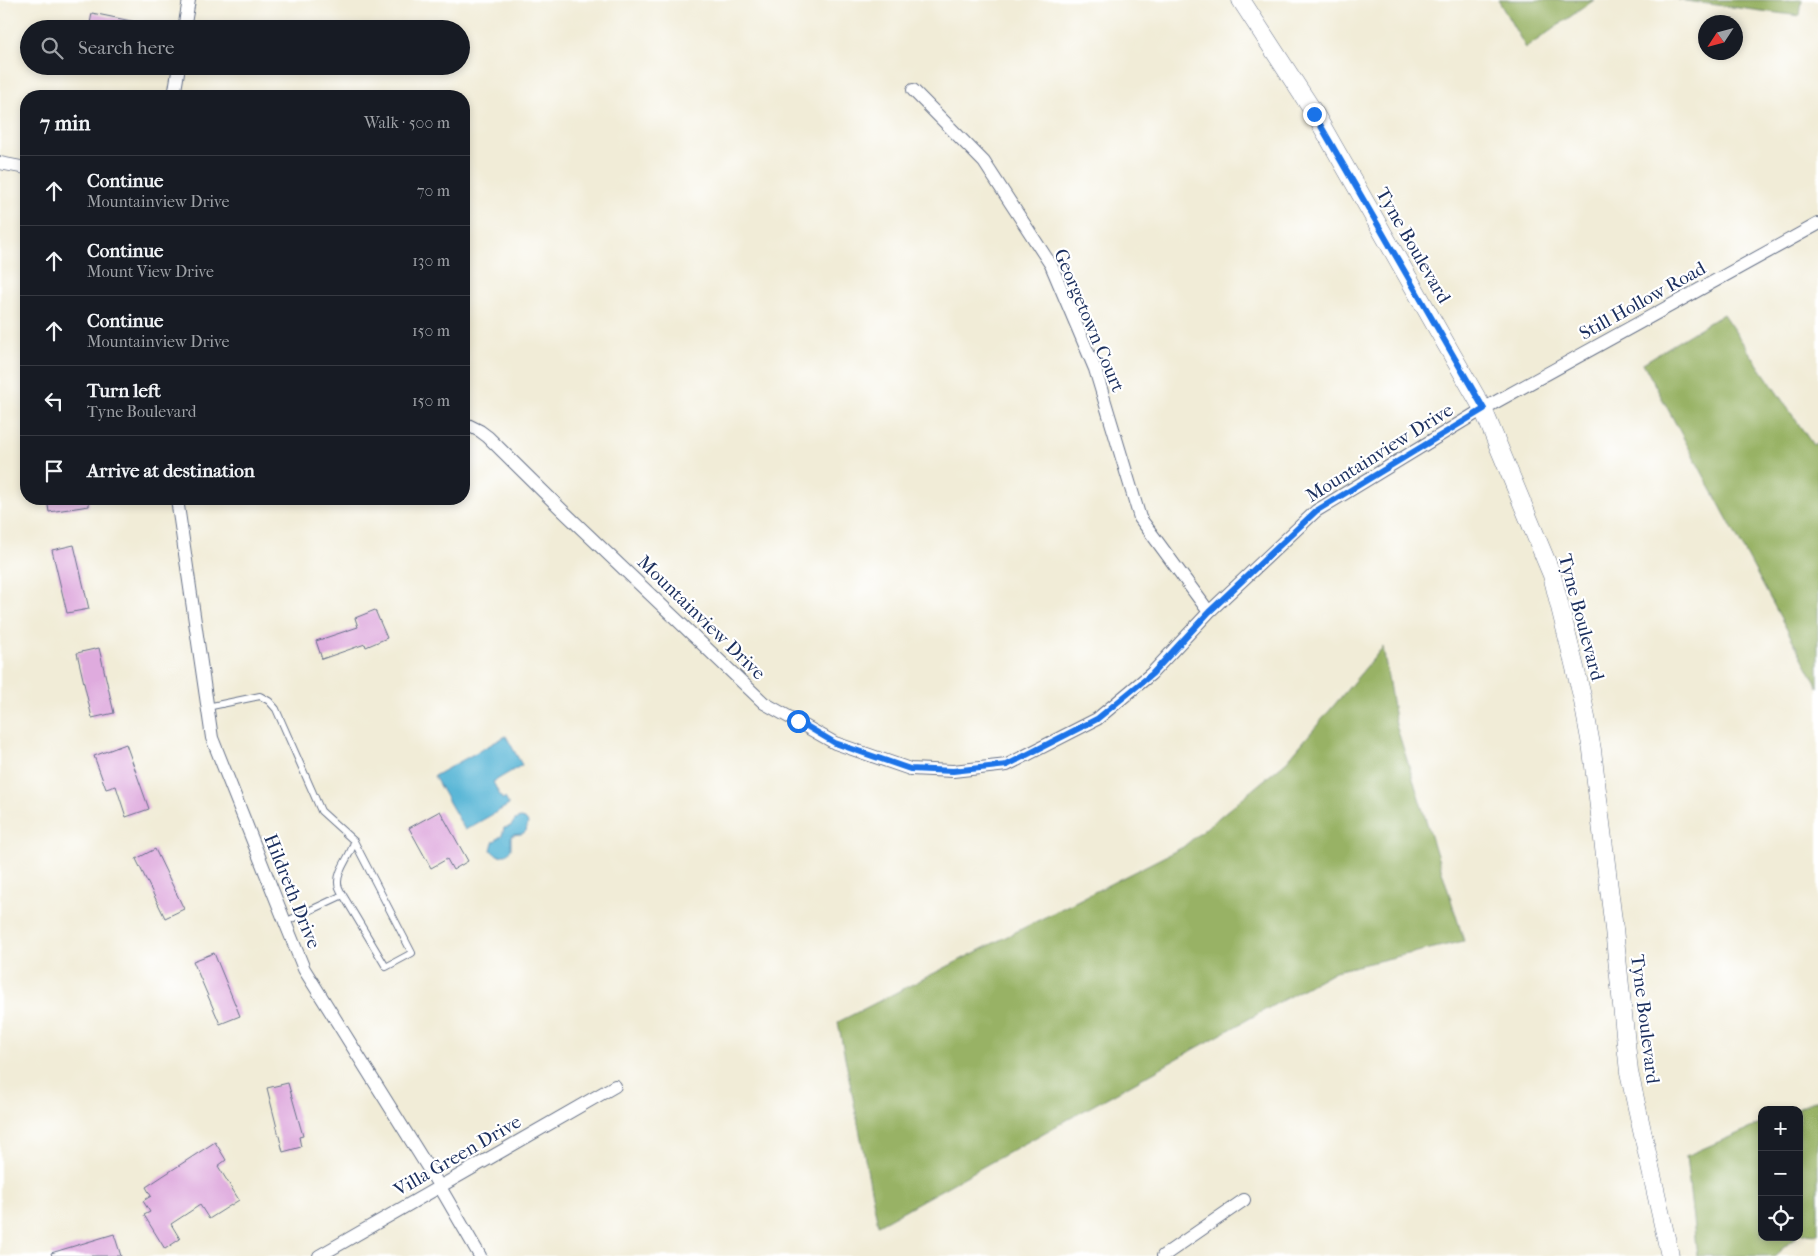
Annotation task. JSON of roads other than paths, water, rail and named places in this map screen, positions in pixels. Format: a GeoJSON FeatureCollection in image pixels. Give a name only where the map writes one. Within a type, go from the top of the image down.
{"type":"FeatureCollection","features":[{"type":"Feature","properties":{"kind":"street"},"geometry":{"type":"LineString","coordinates":[[186,20],[189,0]]}},
{"type":"Feature","properties":{"kind":"street","name":"Tyne Boulevard"},"geometry":{"type":"LineString","coordinates":[[1241,0],[1314,114],[1484,409],[1552,575],[1582,696],[1592,750],[1629,1072],[1670,1256]]}},
{"type":"Feature","properties":{"kind":"street"},"geometry":{"type":"LineString","coordinates":[[175,90],[178,75]]}},
{"type":"Feature","properties":{"kind":"street","name":"Georgetown Court"},"geometry":{"type":"LineString","coordinates":[[913,90],[984,162],[1051,265],[1095,369],[1140,518],[1209,612]]}},
{"type":"Feature","properties":{"kind":"street"},"geometry":{"type":"LineString","coordinates":[[0,163],[20,167]]}},
{"type":"Feature","properties":{"kind":"street","name":"Still Hollow Road"},"geometry":{"type":"LineString","coordinates":[[1484,409],[1818,224]]}},
{"type":"Feature","properties":{"kind":"street","name":"Mountainview Drive"},"geometry":{"type":"LineString","coordinates":[[470,426],[488,437],[764,703],[835,743],[910,769],[953,771],[1007,765],[1097,719],[1152,674],[1209,612],[1316,511],[1484,409]]}},
{"type":"Feature","properties":{"kind":"street","name":"Hildreth Drive"},"geometry":{"type":"LineString","coordinates":[[178,505],[212,738],[285,922],[304,969],[440,1187],[480,1256]]}},
{"type":"Feature","properties":{"kind":"street","name":"Villa Green Drive"},"geometry":{"type":"LineString","coordinates":[[318,1256],[615,1086]]}},
{"type":"Feature","properties":{"kind":"street"},"geometry":{"type":"LineString","coordinates":[[1163,1256],[1244,1200]]}},
{"type":"Feature","properties":{"kind":"lane"},"geometry":{"type":"LineString","coordinates":[[207,707],[260,696],[269,701],[276,709],[322,812],[354,841],[412,953],[386,967],[338,884],[340,873],[353,848],[354,841]]}},
{"type":"Feature","properties":{"kind":"lane"},"geometry":{"type":"LineString","coordinates":[[285,922],[343,895]]}},
{"type":"Feature","properties":{"kind":"water"},"geometry":{"type":"Polygon","coordinates":[[[506,736],[522,765],[493,782],[502,799],[505,798],[509,805],[465,830],[434,776],[506,736]]]}},
{"type":"Feature","properties":{"kind":"water"},"geometry":{"type":"Polygon","coordinates":[[[525,819],[528,823],[526,831],[511,836],[511,849],[507,854],[501,856],[493,853],[491,850],[493,842],[502,835],[504,828],[511,826],[515,820],[525,819]]]}}]}
